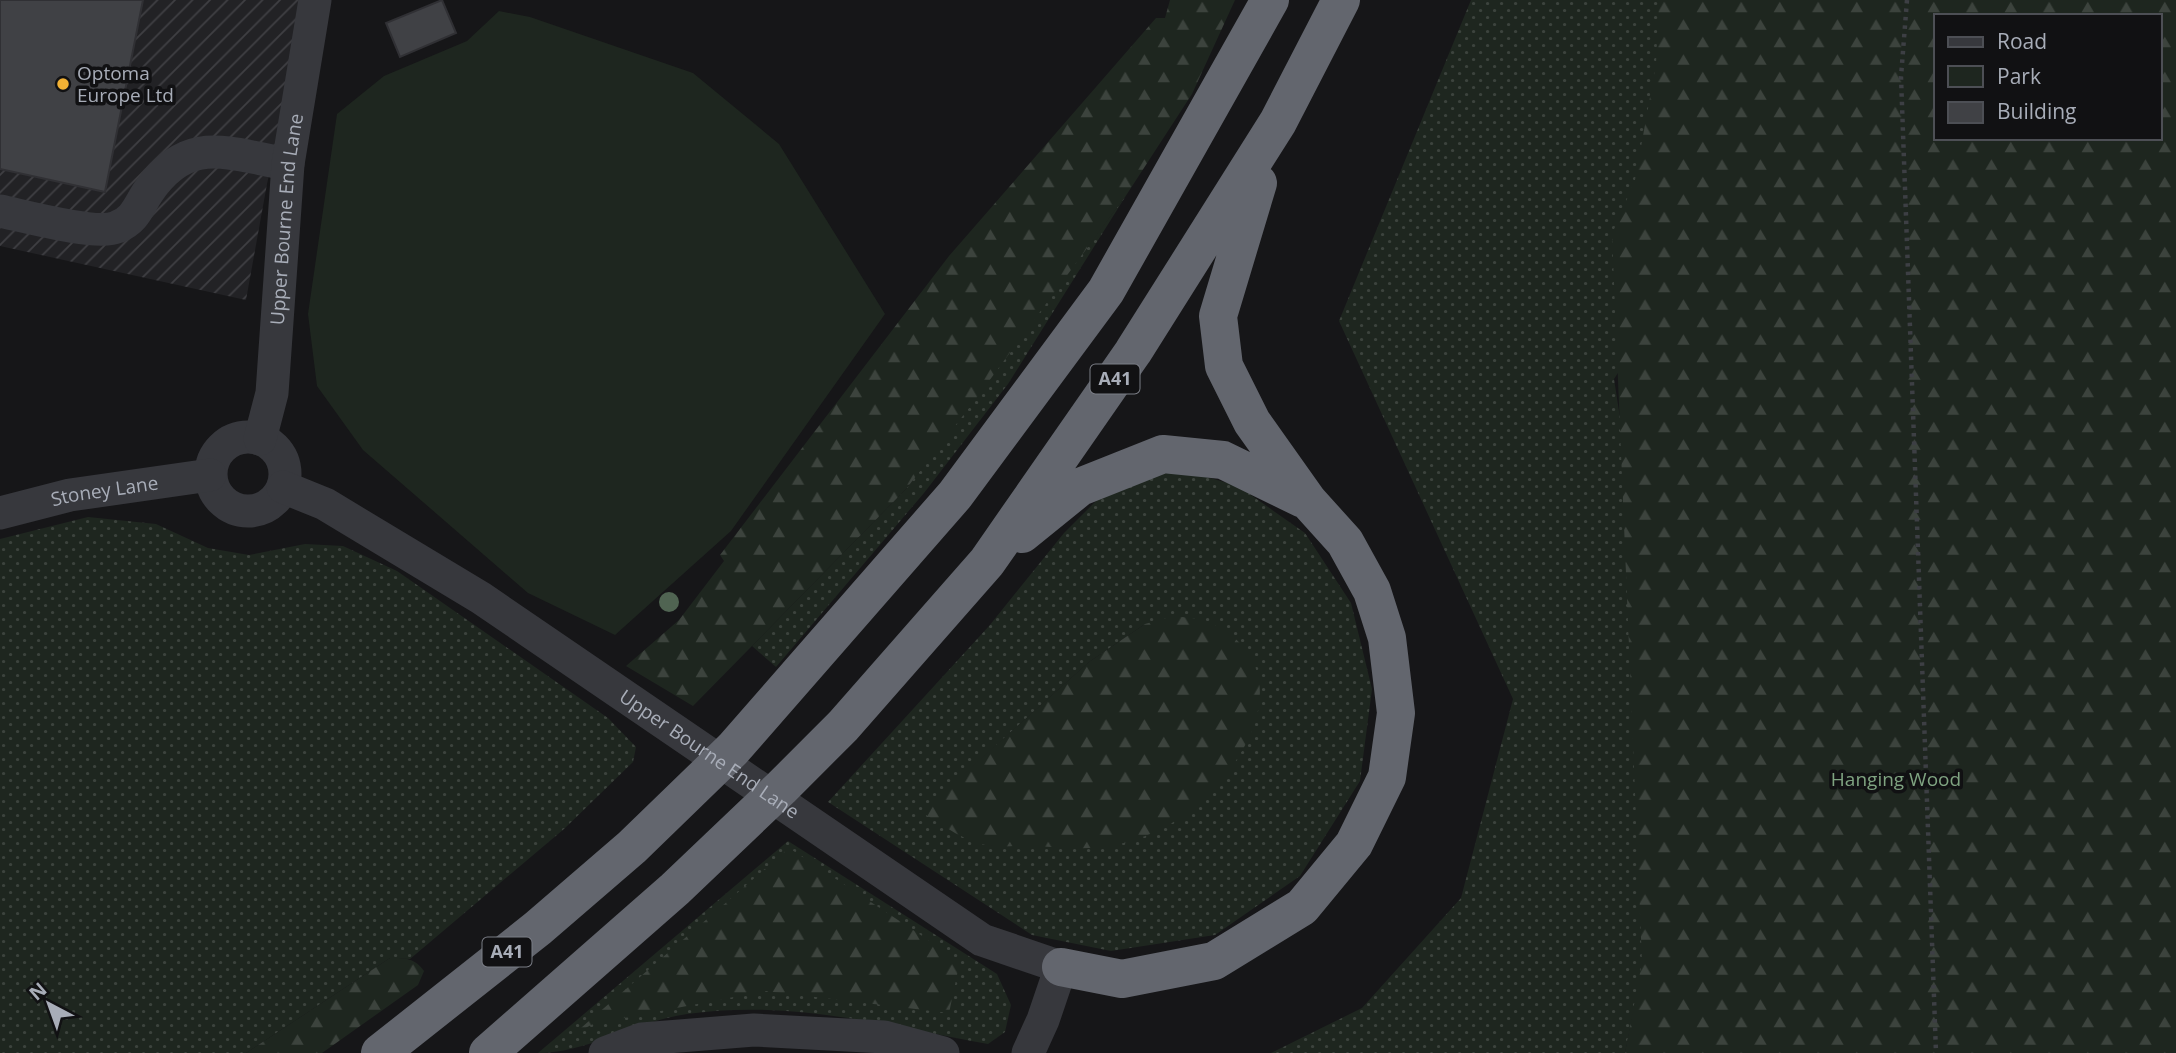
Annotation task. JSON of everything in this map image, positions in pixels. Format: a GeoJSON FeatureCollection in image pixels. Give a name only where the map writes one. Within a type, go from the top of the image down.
{"type":"FeatureCollection","features":[{"type":"Feature","properties":{"kind":"highway","name":"A41"},"geometry":{"type":"LineString","coordinates":[[380,1053],[506,954],[632,848],[733,749],[956,495],[1106,291],[1270,0]]}},
{"type":"Feature","properties":{"kind":"highway","name":"A41"},"geometry":{"type":"LineString","coordinates":[[488,1053],[675,889],[843,726],[987,562],[1133,352],[1278,122],[1341,0]]}},
{"type":"Feature","properties":{"kind":"highway"},"geometry":{"type":"LineString","coordinates":[[1061,967],[1122,979],[1214,961],[1303,906],[1354,844],[1387,777],[1396,713],[1387,638],[1372,592],[1345,542],[1308,501],[1252,422],[1224,366],[1218,316],[1242,231],[1278,122]]}},
{"type":"Feature","properties":{"kind":"highway"},"geometry":{"type":"LineString","coordinates":[[987,562],[1080,487],[1163,454],[1223,460],[1308,501]]}},
{"type":"Feature","properties":{"kind":"street","name":"Upper Bourne End Lane"},"geometry":{"type":"LineString","coordinates":[[260,439],[272,393],[288,164],[315,0]]}},
{"type":"Feature","properties":{"kind":"street"},"geometry":{"type":"LineString","coordinates":[[0,211],[82,227],[114,229],[134,219],[160,174],[181,157],[202,152],[223,153],[288,164]]}},
{"type":"Feature","properties":{"kind":"street"},"geometry":{"type":"LineString","coordinates":[[237,438],[260,439],[279,453],[284,464],[283,487],[277,498],[267,507],[242,512],[219,499],[212,488],[210,475],[212,463],[226,444],[237,438]]}},
{"type":"Feature","properties":{"kind":"street","name":"Stoney Lane"},"geometry":{"type":"LineString","coordinates":[[0,513],[70,495],[210,475]]}},
{"type":"Feature","properties":{"kind":"street","name":"Upper Bourne End Lane"},"geometry":{"type":"LineString","coordinates":[[283,487],[325,504],[481,598],[982,940],[1061,967]]}},
{"type":"Feature","properties":{"kind":"street"},"geometry":{"type":"LineString","coordinates":[[1028,1053],[1044,1020],[1061,967]]}},
{"type":"Feature","properties":{"kind":"street"},"geometry":{"type":"LineString","coordinates":[[605,1053],[642,1039],[754,1030],[884,1037],[943,1053]]}},
{"type":"Feature","properties":{"kind":"path"},"geometry":{"type":"LineString","coordinates":[[1908,0],[1901,77],[1936,1053]]}},
{"type":"Feature","properties":{"kind":"shaded area"},"geometry":{"type":"Polygon","coordinates":[[[0,0],[307,0],[267,184],[246,300],[0,246],[0,0]]]}},
{"type":"Feature","properties":{"kind":"green space"},"geometry":{"type":"Polygon","coordinates":[[[1170,0],[1235,0],[1192,94],[1127,194],[906,489],[693,706],[626,666],[679,620],[724,561],[720,555],[949,256],[1156,18],[1165,18],[1170,0]]]}},
{"type":"Feature","properties":{"kind":"green space"},"geometry":{"type":"Polygon","coordinates":[[[1471,0],[2176,0],[2176,188],[1699,247],[1614,379],[1678,791],[1625,1053],[1271,1053],[1362,1008],[1461,898],[1513,699],[1339,321],[1471,0]]]}},
{"type":"Feature","properties":{"kind":"green space","name":"Hanging Wood"},"geometry":{"type":"Polygon","coordinates":[[[1659,0],[2176,0],[2176,1053],[1625,1053],[1642,962],[1612,234],[1635,180],[1656,64],[1659,0]]]}},
{"type":"Feature","properties":{"kind":"green space"},"geometry":{"type":"Polygon","coordinates":[[[499,11],[530,17],[693,73],[779,144],[885,314],[731,531],[615,635],[528,593],[363,450],[317,386],[308,314],[337,114],[384,76],[467,41],[499,11]]]}},
{"type":"Feature","properties":{"kind":"green space"},"geometry":{"type":"Polygon","coordinates":[[[1127,194],[1008,384],[924,493],[776,667],[752,646],[906,489],[1127,194]]]}},
{"type":"Feature","properties":{"kind":"green space"},"geometry":{"type":"Polygon","coordinates":[[[1179,469],[1238,486],[1305,533],[1351,603],[1372,689],[1360,781],[1300,876],[1215,935],[1111,951],[1032,935],[828,802],[989,626],[1064,533],[1109,488],[1179,469]],[[1145,624],[1089,662],[922,812],[993,846],[1014,844],[1145,624]]]}},
{"type":"Feature","properties":{"kind":"green space"},"geometry":{"type":"Polygon","coordinates":[[[88,517],[156,524],[208,548],[249,555],[305,544],[343,546],[397,571],[608,718],[636,747],[633,762],[564,829],[410,959],[390,958],[246,1053],[0,1053],[0,539],[88,517]]]}},
{"type":"Feature","properties":{"kind":"green space"},"geometry":{"type":"Polygon","coordinates":[[[1173,616],[1209,622],[1241,644],[1257,672],[1259,702],[1251,734],[1233,764],[1210,792],[1183,816],[1155,832],[1124,843],[1082,848],[998,846],[974,842],[921,812],[1089,662],[1145,624],[1173,616]]]}},
{"type":"Feature","properties":{"kind":"green space"},"geometry":{"type":"Polygon","coordinates":[[[788,841],[997,974],[1011,1005],[1005,1032],[988,1044],[801,1012],[725,1010],[668,1018],[594,1043],[557,1052],[538,1053],[788,841]]]}},
{"type":"Feature","properties":{"kind":"green space"},"geometry":{"type":"Polygon","coordinates":[[[789,848],[960,961],[949,1013],[765,991],[593,1024],[574,1034],[789,848]]]}},
{"type":"Feature","properties":{"kind":"green space"},"geometry":{"type":"Polygon","coordinates":[[[390,958],[417,963],[424,971],[418,985],[322,1053],[246,1053],[390,958]]]}},
{"type":"Feature","properties":{"kind":"building","name":"Optoma Europe Ltd"},"geometry":{"type":"Polygon","coordinates":[[[0,0],[143,0],[105,192],[0,169],[0,0]]]}},
{"type":"Feature","properties":{"kind":"building"},"geometry":{"type":"Polygon","coordinates":[[[442,0],[456,33],[400,57],[386,23],[442,0]]]}},
{"type":"Feature","properties":{"kind":"place","name":"Optoma Europe Ltd"},"geometry":{"type":"Point","coordinates":[63,84]}}]}
